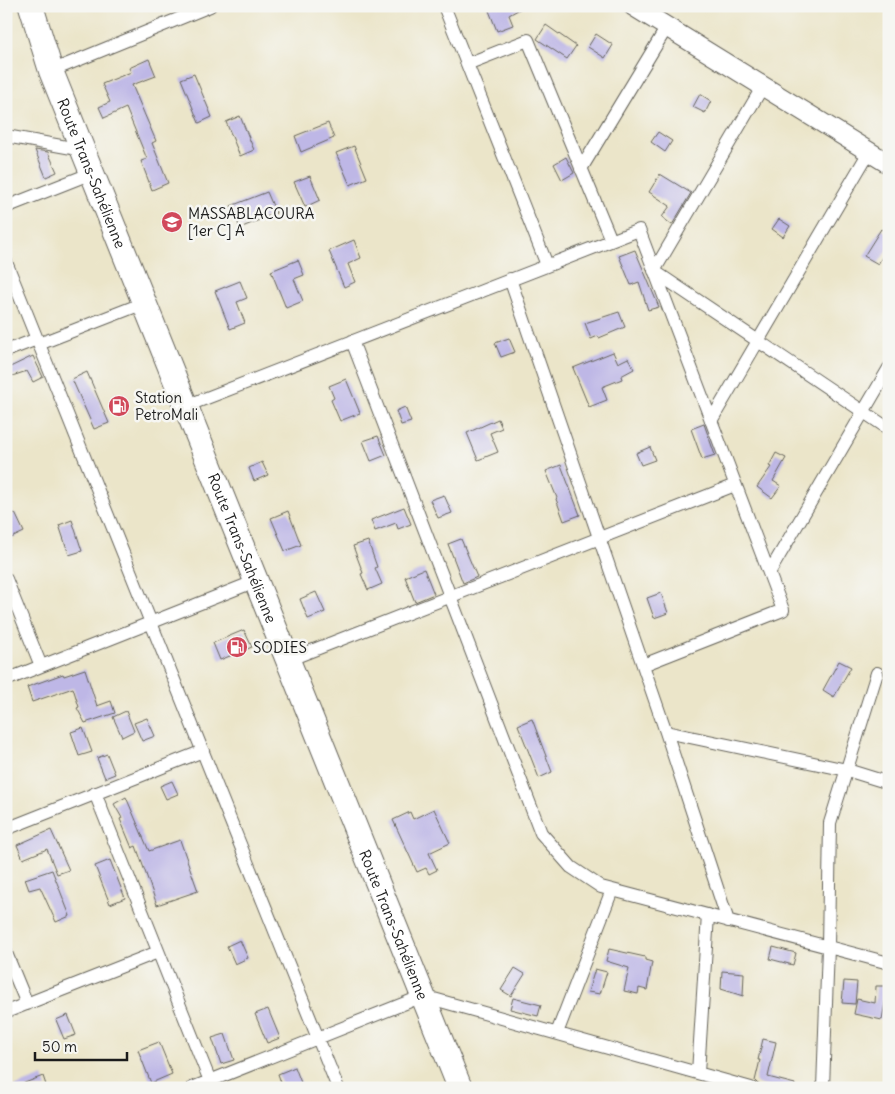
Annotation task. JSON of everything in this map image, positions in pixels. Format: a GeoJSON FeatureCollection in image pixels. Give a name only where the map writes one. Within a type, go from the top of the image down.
{"type":"FeatureCollection","features":[{"type":"Feature","properties":{"kind":"highway","name":"Route Trans-Sahélienne"},"geometry":{"type":"LineString","coordinates":[[31,6],[51,70],[460,1088]]}},
{"type":"Feature","properties":{"kind":"street"},"geometry":{"type":"LineString","coordinates":[[51,70],[210,6]]}},
{"type":"Feature","properties":{"kind":"street"},"geometry":{"type":"LineString","coordinates":[[444,6],[547,265]]}},
{"type":"Feature","properties":{"kind":"street"},"geometry":{"type":"LineString","coordinates":[[633,6],[889,164]]}},
{"type":"Feature","properties":{"kind":"street"},"geometry":{"type":"LineString","coordinates":[[581,169],[668,27]]}},
{"type":"Feature","properties":{"kind":"street"},"geometry":{"type":"LineString","coordinates":[[467,64],[528,40],[611,240]]}},
{"type":"Feature","properties":{"kind":"street"},"geometry":{"type":"LineString","coordinates":[[654,271],[763,86]]}},
{"type":"Feature","properties":{"kind":"street"},"geometry":{"type":"LineString","coordinates":[[6,136],[83,150]]}},
{"type":"Feature","properties":{"kind":"street"},"geometry":{"type":"LineString","coordinates":[[712,421],[869,152]]}},
{"type":"Feature","properties":{"kind":"street"},"geometry":{"type":"LineString","coordinates":[[6,207],[92,173]]}},
{"type":"Feature","properties":{"kind":"street"},"geometry":{"type":"LineString","coordinates":[[186,406],[639,230],[783,610],[643,666]]}},
{"type":"Feature","properties":{"kind":"street"},"geometry":{"type":"LineString","coordinates":[[6,262],[338,1088]]}},
{"type":"Feature","properties":{"kind":"street"},"geometry":{"type":"LineString","coordinates":[[654,271],[889,429]]}},
{"type":"Feature","properties":{"kind":"street"},"geometry":{"type":"LineString","coordinates":[[510,279],[666,732],[728,920]]}},
{"type":"Feature","properties":{"kind":"street"},"geometry":{"type":"LineString","coordinates":[[6,352],[144,303]]}},
{"type":"Feature","properties":{"kind":"street"},"geometry":{"type":"LineString","coordinates":[[352,341],[541,833],[571,867],[600,887],[889,963]]}},
{"type":"Feature","properties":{"kind":"street"},"geometry":{"type":"LineString","coordinates":[[769,573],[889,368]]}},
{"type":"Feature","properties":{"kind":"street"},"geometry":{"type":"LineString","coordinates":[[288,660],[735,485]]}},
{"type":"Feature","properties":{"kind":"street"},"geometry":{"type":"LineString","coordinates":[[6,579],[41,666]]}},
{"type":"Feature","properties":{"kind":"street"},"geometry":{"type":"LineString","coordinates":[[6,680],[256,581]]}},
{"type":"Feature","properties":{"kind":"street"},"geometry":{"type":"LineString","coordinates":[[823,1088],[830,823],[877,673]]}},
{"type":"Feature","properties":{"kind":"street"},"geometry":{"type":"LineString","coordinates":[[666,732],[847,770],[889,783]]}},
{"type":"Feature","properties":{"kind":"street"},"geometry":{"type":"LineString","coordinates":[[6,829],[203,751]]}},
{"type":"Feature","properties":{"kind":"street"},"geometry":{"type":"LineString","coordinates":[[95,794],[210,1081]]}},
{"type":"Feature","properties":{"kind":"street"},"geometry":{"type":"LineString","coordinates":[[557,1033],[612,890]]}},
{"type":"Feature","properties":{"kind":"street"},"geometry":{"type":"LineString","coordinates":[[698,1073],[708,915]]}},
{"type":"Feature","properties":{"kind":"street"},"geometry":{"type":"LineString","coordinates":[[6,1012],[158,952]]}},
{"type":"Feature","properties":{"kind":"street"},"geometry":{"type":"LineString","coordinates":[[6,953],[27,1004]]}},
{"type":"Feature","properties":{"kind":"street"},"geometry":{"type":"LineString","coordinates":[[192,1088],[423,996],[751,1088]]}},
{"type":"Feature","properties":{"kind":"building"},"geometry":{"type":"Polygon","coordinates":[[[494,6],[525,6],[509,15],[513,25],[497,31],[488,8],[494,6]]]}},
{"type":"Feature","properties":{"kind":"building"},"geometry":{"type":"Polygon","coordinates":[[[546,25],[576,46],[567,59],[537,39],[546,25]]]}},
{"type":"Feature","properties":{"kind":"building"},"geometry":{"type":"Polygon","coordinates":[[[596,34],[613,45],[605,58],[588,47],[596,34]]]}},
{"type":"Feature","properties":{"kind":"building"},"geometry":{"type":"Polygon","coordinates":[[[149,59],[156,76],[132,85],[156,141],[152,143],[168,183],[152,190],[141,161],[147,159],[126,108],[104,118],[99,107],[110,102],[102,84],[131,72],[129,68],[149,59]]]}},
{"type":"Feature","properties":{"kind":"building"},"geometry":{"type":"Polygon","coordinates":[[[194,74],[212,117],[199,123],[181,79],[194,74]]]}},
{"type":"Feature","properties":{"kind":"building"},"geometry":{"type":"Polygon","coordinates":[[[700,94],[711,101],[705,113],[693,107],[700,94]]]}},
{"type":"Feature","properties":{"kind":"building"},"geometry":{"type":"Polygon","coordinates":[[[240,116],[254,150],[240,156],[226,122],[240,116]]]}},
{"type":"Feature","properties":{"kind":"building"},"geometry":{"type":"Polygon","coordinates":[[[328,123],[334,138],[301,152],[295,136],[328,123]]]}},
{"type":"Feature","properties":{"kind":"building"},"geometry":{"type":"Polygon","coordinates":[[[658,132],[672,141],[665,152],[651,142],[658,132]]]}},
{"type":"Feature","properties":{"kind":"building"},"geometry":{"type":"Polygon","coordinates":[[[354,146],[367,178],[350,185],[336,153],[354,146]]]}},
{"type":"Feature","properties":{"kind":"building"},"geometry":{"type":"Polygon","coordinates":[[[35,150],[48,152],[57,172],[46,177],[35,150]]]}},
{"type":"Feature","properties":{"kind":"building"},"geometry":{"type":"Polygon","coordinates":[[[566,157],[574,173],[562,180],[554,164],[566,157]]]}},
{"type":"Feature","properties":{"kind":"building"},"geometry":{"type":"Polygon","coordinates":[[[660,174],[691,193],[672,225],[662,217],[670,206],[649,192],[660,174]]]}},
{"type":"Feature","properties":{"kind":"building"},"geometry":{"type":"Polygon","coordinates":[[[310,176],[320,200],[305,207],[294,182],[310,176]]]}},
{"type":"Feature","properties":{"kind":"building"},"geometry":{"type":"Polygon","coordinates":[[[267,192],[276,213],[240,228],[231,206],[267,192]]]}},
{"type":"Feature","properties":{"kind":"building"},"geometry":{"type":"Polygon","coordinates":[[[779,219],[790,226],[783,237],[772,229],[779,219]]]}},
{"type":"Feature","properties":{"kind":"building"},"geometry":{"type":"Polygon","coordinates":[[[881,229],[889,234],[889,246],[878,264],[864,256],[881,229]]]}},
{"type":"Feature","properties":{"kind":"building"},"geometry":{"type":"Polygon","coordinates":[[[354,240],[361,258],[348,264],[355,282],[344,287],[329,251],[354,240]]]}},
{"type":"Feature","properties":{"kind":"building"},"geometry":{"type":"Polygon","coordinates":[[[635,250],[659,307],[648,310],[639,282],[631,285],[619,256],[635,250]]]}},
{"type":"Feature","properties":{"kind":"building"},"geometry":{"type":"Polygon","coordinates":[[[298,260],[304,275],[294,279],[303,301],[286,308],[271,271],[298,260]]]}},
{"type":"Feature","properties":{"kind":"building"},"geometry":{"type":"Polygon","coordinates":[[[240,281],[247,298],[237,302],[245,323],[230,329],[215,291],[240,281]]]}},
{"type":"Feature","properties":{"kind":"building"},"geometry":{"type":"Polygon","coordinates":[[[619,312],[625,327],[599,338],[598,336],[591,339],[585,323],[619,312]]]}},
{"type":"Feature","properties":{"kind":"building"},"geometry":{"type":"Polygon","coordinates":[[[509,338],[515,352],[501,357],[495,343],[509,338]]]}},
{"type":"Feature","properties":{"kind":"building"},"geometry":{"type":"Polygon","coordinates":[[[613,352],[618,363],[628,358],[634,369],[621,376],[622,379],[602,387],[607,400],[589,407],[573,368],[613,352]]]}},
{"type":"Feature","properties":{"kind":"building"},"geometry":{"type":"Polygon","coordinates":[[[33,356],[43,377],[33,382],[27,371],[6,378],[6,369],[33,356]]]}},
{"type":"Feature","properties":{"kind":"building"},"geometry":{"type":"Polygon","coordinates":[[[87,372],[109,423],[94,429],[72,379],[87,372]]]}},
{"type":"Feature","properties":{"kind":"building"},"geometry":{"type":"Polygon","coordinates":[[[346,379],[360,413],[340,421],[331,400],[334,398],[329,386],[346,379]]]}},
{"type":"Feature","properties":{"kind":"building"},"geometry":{"type":"Polygon","coordinates":[[[405,407],[411,422],[401,425],[396,411],[405,407]]]}},
{"type":"Feature","properties":{"kind":"building"},"geometry":{"type":"Polygon","coordinates":[[[498,419],[502,428],[490,433],[498,452],[478,460],[467,433],[498,419]]]}},
{"type":"Feature","properties":{"kind":"building"},"geometry":{"type":"Polygon","coordinates":[[[704,424],[715,455],[702,459],[691,429],[704,424]]]}},
{"type":"Feature","properties":{"kind":"building"},"geometry":{"type":"Polygon","coordinates":[[[378,436],[386,455],[371,461],[363,441],[378,436]]]}},
{"type":"Feature","properties":{"kind":"building"},"geometry":{"type":"Polygon","coordinates":[[[650,447],[655,460],[641,465],[636,453],[650,447]]]}},
{"type":"Feature","properties":{"kind":"building"},"geometry":{"type":"Polygon","coordinates":[[[776,453],[786,458],[773,481],[781,486],[772,498],[757,487],[771,467],[769,466],[776,453]]]}},
{"type":"Feature","properties":{"kind":"building"},"geometry":{"type":"Polygon","coordinates":[[[262,462],[268,475],[254,481],[249,468],[262,462]]]}},
{"type":"Feature","properties":{"kind":"building"},"geometry":{"type":"Polygon","coordinates":[[[561,465],[580,515],[564,521],[546,471],[561,465]]]}},
{"type":"Feature","properties":{"kind":"building"},"geometry":{"type":"Polygon","coordinates":[[[444,495],[452,513],[438,518],[430,500],[444,495]]]}},
{"type":"Feature","properties":{"kind":"building"},"geometry":{"type":"Polygon","coordinates":[[[404,507],[411,524],[398,529],[396,523],[375,531],[371,520],[404,507]]]}},
{"type":"Feature","properties":{"kind":"building"},"geometry":{"type":"Polygon","coordinates":[[[288,511],[301,545],[285,551],[271,518],[288,511]]]}},
{"type":"Feature","properties":{"kind":"building"},"geometry":{"type":"Polygon","coordinates":[[[15,513],[24,532],[9,539],[6,533],[6,517],[15,513]]]}},
{"type":"Feature","properties":{"kind":"building"},"geometry":{"type":"Polygon","coordinates":[[[72,520],[82,551],[69,555],[59,525],[72,520]]]}},
{"type":"Feature","properties":{"kind":"building"},"geometry":{"type":"Polygon","coordinates":[[[461,539],[477,577],[463,583],[448,544],[461,539]]]}},
{"type":"Feature","properties":{"kind":"building"},"geometry":{"type":"Polygon","coordinates":[[[368,541],[377,567],[375,568],[382,584],[368,590],[353,546],[368,541]]]}},
{"type":"Feature","properties":{"kind":"building"},"geometry":{"type":"Polygon","coordinates":[[[424,569],[434,594],[415,602],[405,577],[424,569]]]}},
{"type":"Feature","properties":{"kind":"building"},"geometry":{"type":"Polygon","coordinates":[[[316,592],[325,612],[308,619],[300,599],[316,592]]]}},
{"type":"Feature","properties":{"kind":"building"},"geometry":{"type":"Polygon","coordinates":[[[661,593],[668,613],[654,618],[647,598],[661,593]]]}},
{"type":"Feature","properties":{"kind":"building"},"geometry":{"type":"Polygon","coordinates":[[[244,630],[252,647],[220,660],[213,643],[244,630]]]}},
{"type":"Feature","properties":{"kind":"building"},"geometry":{"type":"Polygon","coordinates":[[[839,661],[851,667],[834,697],[823,690],[839,661]]]}},
{"type":"Feature","properties":{"kind":"building"},"geometry":{"type":"Polygon","coordinates":[[[85,669],[97,706],[111,701],[115,713],[85,723],[77,708],[79,707],[73,688],[32,702],[27,687],[63,674],[64,676],[85,669]]]}},
{"type":"Feature","properties":{"kind":"building"},"geometry":{"type":"Polygon","coordinates":[[[126,711],[134,731],[122,737],[113,717],[126,711]]]}},
{"type":"Feature","properties":{"kind":"building"},"geometry":{"type":"Polygon","coordinates":[[[147,718],[155,736],[142,741],[134,723],[147,718]]]}},
{"type":"Feature","properties":{"kind":"building"},"geometry":{"type":"Polygon","coordinates":[[[532,719],[552,772],[539,778],[518,725],[532,719]]]}},
{"type":"Feature","properties":{"kind":"building"},"geometry":{"type":"Polygon","coordinates":[[[83,728],[92,752],[79,756],[71,732],[83,728]]]}},
{"type":"Feature","properties":{"kind":"building"},"geometry":{"type":"Polygon","coordinates":[[[107,754],[115,774],[105,778],[97,758],[107,754]]]}},
{"type":"Feature","properties":{"kind":"building"},"geometry":{"type":"Polygon","coordinates":[[[172,781],[178,794],[166,799],[160,786],[172,781]]]}},
{"type":"Feature","properties":{"kind":"building"},"geometry":{"type":"Polygon","coordinates":[[[126,797],[149,851],[180,840],[198,891],[157,905],[136,846],[132,848],[120,819],[122,818],[114,804],[126,797]]]}},
{"type":"Feature","properties":{"kind":"building"},"geometry":{"type":"Polygon","coordinates":[[[434,809],[450,843],[429,853],[437,870],[429,874],[426,868],[417,872],[393,820],[410,812],[413,819],[434,809]]]}},
{"type":"Feature","properties":{"kind":"building"},"geometry":{"type":"Polygon","coordinates":[[[51,830],[69,870],[57,874],[47,849],[23,859],[17,845],[51,830]]]}},
{"type":"Feature","properties":{"kind":"building"},"geometry":{"type":"Polygon","coordinates":[[[110,860],[125,898],[110,904],[95,866],[110,860]]]}},
{"type":"Feature","properties":{"kind":"building"},"geometry":{"type":"Polygon","coordinates":[[[52,870],[70,916],[56,922],[40,887],[29,890],[25,879],[52,870]]]}},
{"type":"Feature","properties":{"kind":"building"},"geometry":{"type":"Polygon","coordinates":[[[240,940],[248,958],[235,964],[227,946],[240,940]]]}},
{"type":"Feature","properties":{"kind":"building"},"geometry":{"type":"Polygon","coordinates":[[[773,947],[796,953],[793,965],[770,959],[773,947]]]}},
{"type":"Feature","properties":{"kind":"building"},"geometry":{"type":"Polygon","coordinates":[[[609,949],[645,957],[645,960],[652,962],[647,990],[639,988],[638,994],[624,991],[629,968],[606,961],[609,949]]]}},
{"type":"Feature","properties":{"kind":"building"},"geometry":{"type":"Polygon","coordinates":[[[515,968],[525,974],[511,996],[501,990],[515,968]]]}},
{"type":"Feature","properties":{"kind":"building"},"geometry":{"type":"Polygon","coordinates":[[[595,969],[607,972],[600,994],[588,992],[595,969]]]}},
{"type":"Feature","properties":{"kind":"building"},"geometry":{"type":"Polygon","coordinates":[[[722,971],[744,973],[743,996],[721,989],[722,971]]]}},
{"type":"Feature","properties":{"kind":"building"},"geometry":{"type":"Polygon","coordinates":[[[844,981],[857,982],[855,1004],[842,1003],[844,981]]]}},
{"type":"Feature","properties":{"kind":"building"},"geometry":{"type":"Polygon","coordinates":[[[876,986],[888,986],[882,1020],[854,1014],[857,999],[875,1003],[876,986]]]}},
{"type":"Feature","properties":{"kind":"building"},"geometry":{"type":"Polygon","coordinates":[[[513,998],[541,1005],[538,1016],[510,1009],[513,998]]]}},
{"type":"Feature","properties":{"kind":"building"},"geometry":{"type":"Polygon","coordinates":[[[268,1009],[280,1038],[267,1043],[255,1014],[268,1009]]]}},
{"type":"Feature","properties":{"kind":"building"},"geometry":{"type":"Polygon","coordinates":[[[68,1015],[76,1035],[64,1039],[56,1020],[68,1015]]]}},
{"type":"Feature","properties":{"kind":"building"},"geometry":{"type":"Polygon","coordinates":[[[225,1034],[234,1060],[221,1064],[212,1038],[225,1034]]]}},
{"type":"Feature","properties":{"kind":"building"},"geometry":{"type":"Polygon","coordinates":[[[763,1039],[776,1042],[768,1077],[795,1084],[794,1088],[771,1088],[758,1084],[755,1081],[763,1039]]]}},
{"type":"Feature","properties":{"kind":"building"},"geometry":{"type":"Polygon","coordinates":[[[159,1042],[172,1074],[151,1083],[138,1050],[159,1042]]]}},
{"type":"Feature","properties":{"kind":"building"},"geometry":{"type":"Polygon","coordinates":[[[295,1067],[303,1088],[283,1088],[278,1074],[295,1067]]]}},
{"type":"Feature","properties":{"kind":"building"},"geometry":{"type":"Polygon","coordinates":[[[43,1076],[47,1088],[14,1088],[14,1087],[43,1076]]]}},
{"type":"Feature","properties":{"kind":"place","name":"MASSABLACOURA [1er C] A"},"geometry":{"type":"Point","coordinates":[172,222]}},
{"type":"Feature","properties":{"kind":"place","name":"Station PetroMali"},"geometry":{"type":"Point","coordinates":[119,406]}},
{"type":"Feature","properties":{"kind":"place","name":"SODIES"},"geometry":{"type":"Point","coordinates":[237,647]}}]}
